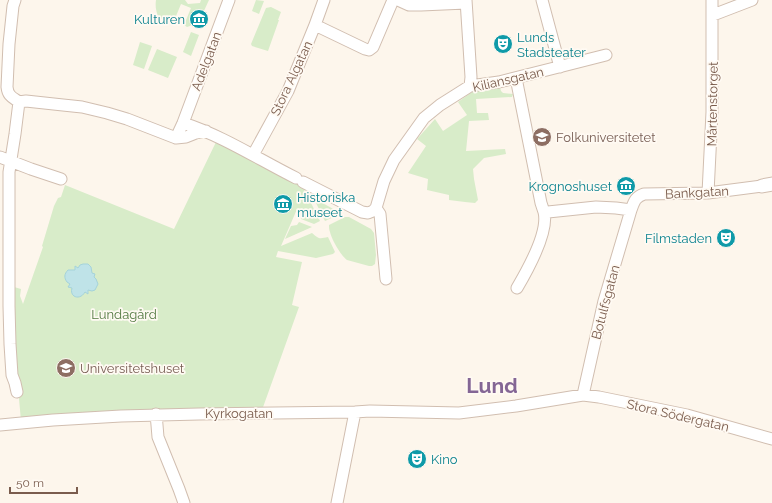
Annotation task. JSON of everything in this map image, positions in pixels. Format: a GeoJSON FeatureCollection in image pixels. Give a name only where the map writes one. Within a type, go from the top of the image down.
{"type":"FeatureCollection","features":[{"type":"Feature","properties":{"kind":"street"},"geometry":{"type":"LineString","coordinates":[[15,0],[9,44],[7,86],[8,93],[11,97],[19,102],[26,101],[82,107],[107,113],[176,138],[186,137],[206,131]]}},
{"type":"Feature","properties":{"kind":"street","name":"Adelgatan"},"geometry":{"type":"LineString","coordinates":[[176,138],[229,0]]}},
{"type":"Feature","properties":{"kind":"street","name":"Stora Algatan"},"geometry":{"type":"LineString","coordinates":[[253,155],[288,91],[324,0]]}},
{"type":"Feature","properties":{"kind":"street"},"geometry":{"type":"LineString","coordinates":[[315,26],[369,50],[373,47],[393,0]]}},
{"type":"Feature","properties":{"kind":"street"},"geometry":{"type":"LineString","coordinates":[[398,0],[409,5],[466,2],[470,86]]}},
{"type":"Feature","properties":{"kind":"street"},"geometry":{"type":"LineString","coordinates":[[542,0],[560,67]]}},
{"type":"Feature","properties":{"kind":"street","name":"Mårtenstorget"},"geometry":{"type":"LineString","coordinates":[[708,193],[712,112],[712,0]]}},
{"type":"Feature","properties":{"kind":"street"},"geometry":{"type":"LineString","coordinates":[[713,15],[752,0]]}},
{"type":"Feature","properties":{"kind":"street","name":"Kiliansgatan"},"geometry":{"type":"LineString","coordinates":[[376,208],[384,181],[394,160],[424,118],[470,86],[499,82],[606,55]]}},
{"type":"Feature","properties":{"kind":"street"},"geometry":{"type":"LineString","coordinates":[[516,78],[541,203],[544,211],[544,226],[541,238],[524,277],[517,288]]}},
{"type":"Feature","properties":{"kind":"street"},"geometry":{"type":"LineString","coordinates":[[17,392],[12,375],[9,314],[9,172],[5,159],[15,134],[19,102]]}},
{"type":"Feature","properties":{"kind":"street"},"geometry":{"type":"LineString","coordinates":[[183,123],[206,131],[362,212],[368,213],[376,208],[380,214],[386,279]]}},
{"type":"Feature","properties":{"kind":"street"},"geometry":{"type":"LineString","coordinates":[[5,159],[61,179]]}},
{"type":"Feature","properties":{"kind":"street","name":"Bankgatan"},"geometry":{"type":"LineString","coordinates":[[631,210],[638,196],[644,194],[708,193],[767,185]]}},
{"type":"Feature","properties":{"kind":"street"},"geometry":{"type":"LineString","coordinates":[[544,211],[548,212],[596,207],[631,210]]}},
{"type":"Feature","properties":{"kind":"street","name":"Botulfsgatan"},"geometry":{"type":"LineString","coordinates":[[582,395],[604,301],[631,210]]}},
{"type":"Feature","properties":{"kind":"street","name":"Stora Södergatan"},"geometry":{"type":"LineString","coordinates":[[459,413],[516,406],[582,395],[599,397],[686,415],[772,439]]}},
{"type":"Feature","properties":{"kind":"street","name":"Kyrkogatan"},"geometry":{"type":"LineString","coordinates":[[0,425],[156,414],[370,411],[459,413]]}},
{"type":"Feature","properties":{"kind":"street"},"geometry":{"type":"LineString","coordinates":[[337,503],[356,412]]}},
{"type":"Feature","properties":{"kind":"street"},"geometry":{"type":"LineString","coordinates":[[156,414],[158,437],[184,503]]}},
{"type":"Feature","properties":{"kind":"green space"},"geometry":{"type":"Polygon","coordinates":[[[156,0],[185,0],[188,4],[200,3],[201,0],[209,0],[203,13],[190,26],[187,27],[184,25],[191,8],[181,4],[174,21],[161,19],[156,11],[156,0]]]}},
{"type":"Feature","properties":{"kind":"green space"},"geometry":{"type":"Polygon","coordinates":[[[256,0],[264,1],[259,14],[252,11],[256,0]]]}},
{"type":"Feature","properties":{"kind":"green space"},"geometry":{"type":"Polygon","coordinates":[[[271,7],[281,12],[268,51],[252,46],[251,44],[266,8],[271,7]]]}},
{"type":"Feature","properties":{"kind":"green space"},"geometry":{"type":"Polygon","coordinates":[[[191,32],[199,35],[191,56],[183,52],[191,32]]]}},
{"type":"Feature","properties":{"kind":"green space"},"geometry":{"type":"Polygon","coordinates":[[[140,42],[152,46],[144,69],[133,65],[140,42]]]}},
{"type":"Feature","properties":{"kind":"green space"},"geometry":{"type":"Polygon","coordinates":[[[157,49],[177,57],[168,78],[148,70],[157,49]]]}},
{"type":"Feature","properties":{"kind":"green space"},"geometry":{"type":"Polygon","coordinates":[[[500,87],[503,93],[513,94],[512,97],[476,99],[477,113],[488,113],[489,120],[469,121],[466,151],[505,149],[506,154],[484,158],[473,169],[478,200],[475,203],[449,200],[449,195],[427,190],[428,179],[408,173],[426,146],[417,139],[435,119],[443,131],[467,115],[458,102],[476,89],[500,87]]]}},
{"type":"Feature","properties":{"kind":"green space","name":"Lundagård"},"geometry":{"type":"Polygon","coordinates":[[[216,142],[306,187],[303,194],[307,195],[320,221],[314,224],[301,219],[300,212],[297,209],[281,246],[312,233],[319,238],[328,237],[335,252],[333,254],[316,258],[278,251],[276,257],[302,262],[292,305],[299,307],[262,410],[21,421],[11,309],[14,287],[21,289],[20,296],[23,304],[43,247],[42,246],[54,206],[58,198],[61,197],[65,185],[174,229],[216,142]]]}},
{"type":"Feature","properties":{"kind":"green space"},"geometry":{"type":"Polygon","coordinates":[[[315,199],[339,212],[340,214],[325,221],[315,199]]]}},
{"type":"Feature","properties":{"kind":"green space"},"geometry":{"type":"Polygon","coordinates":[[[345,217],[349,217],[371,229],[374,233],[376,255],[375,264],[372,266],[347,260],[334,242],[329,225],[345,217]]]}},
{"type":"Feature","properties":{"kind":"green space"},"geometry":{"type":"Polygon","coordinates":[[[299,222],[312,227],[285,239],[291,226],[297,225],[299,222]]]}},
{"type":"Feature","properties":{"kind":"water"},"geometry":{"type":"Polygon","coordinates":[[[83,264],[88,264],[91,267],[92,273],[95,274],[94,277],[98,284],[95,290],[88,290],[88,294],[85,292],[83,295],[76,297],[72,294],[72,288],[68,287],[70,284],[65,278],[65,274],[68,270],[75,270],[75,266],[78,268],[83,264]]]}},
{"type":"Feature","properties":{"kind":"place","name":"Kulturen"},"geometry":{"type":"Point","coordinates":[199,19]}},
{"type":"Feature","properties":{"kind":"place","name":"Lunds Stadsteater"},"geometry":{"type":"Point","coordinates":[503,44]}},
{"type":"Feature","properties":{"kind":"place","name":"Folkuniversitetet"},"geometry":{"type":"Point","coordinates":[542,137]}},
{"type":"Feature","properties":{"kind":"place","name":"Krognoshuset"},"geometry":{"type":"Point","coordinates":[626,186]}},
{"type":"Feature","properties":{"kind":"place","name":"Historiska museet"},"geometry":{"type":"Point","coordinates":[283,204]}},
{"type":"Feature","properties":{"kind":"place","name":"Filmstaden"},"geometry":{"type":"Point","coordinates":[726,238]}},
{"type":"Feature","properties":{"kind":"place","name":"Universitetshuset"},"geometry":{"type":"Point","coordinates":[66,368]}},
{"type":"Feature","properties":{"kind":"place","name":"Kino"},"geometry":{"type":"Point","coordinates":[417,459]}},
{"type":"Feature","properties":{"kind":"district","name":"Lund"},"geometry":{"type":"Point","coordinates":[492,386]}}]}
